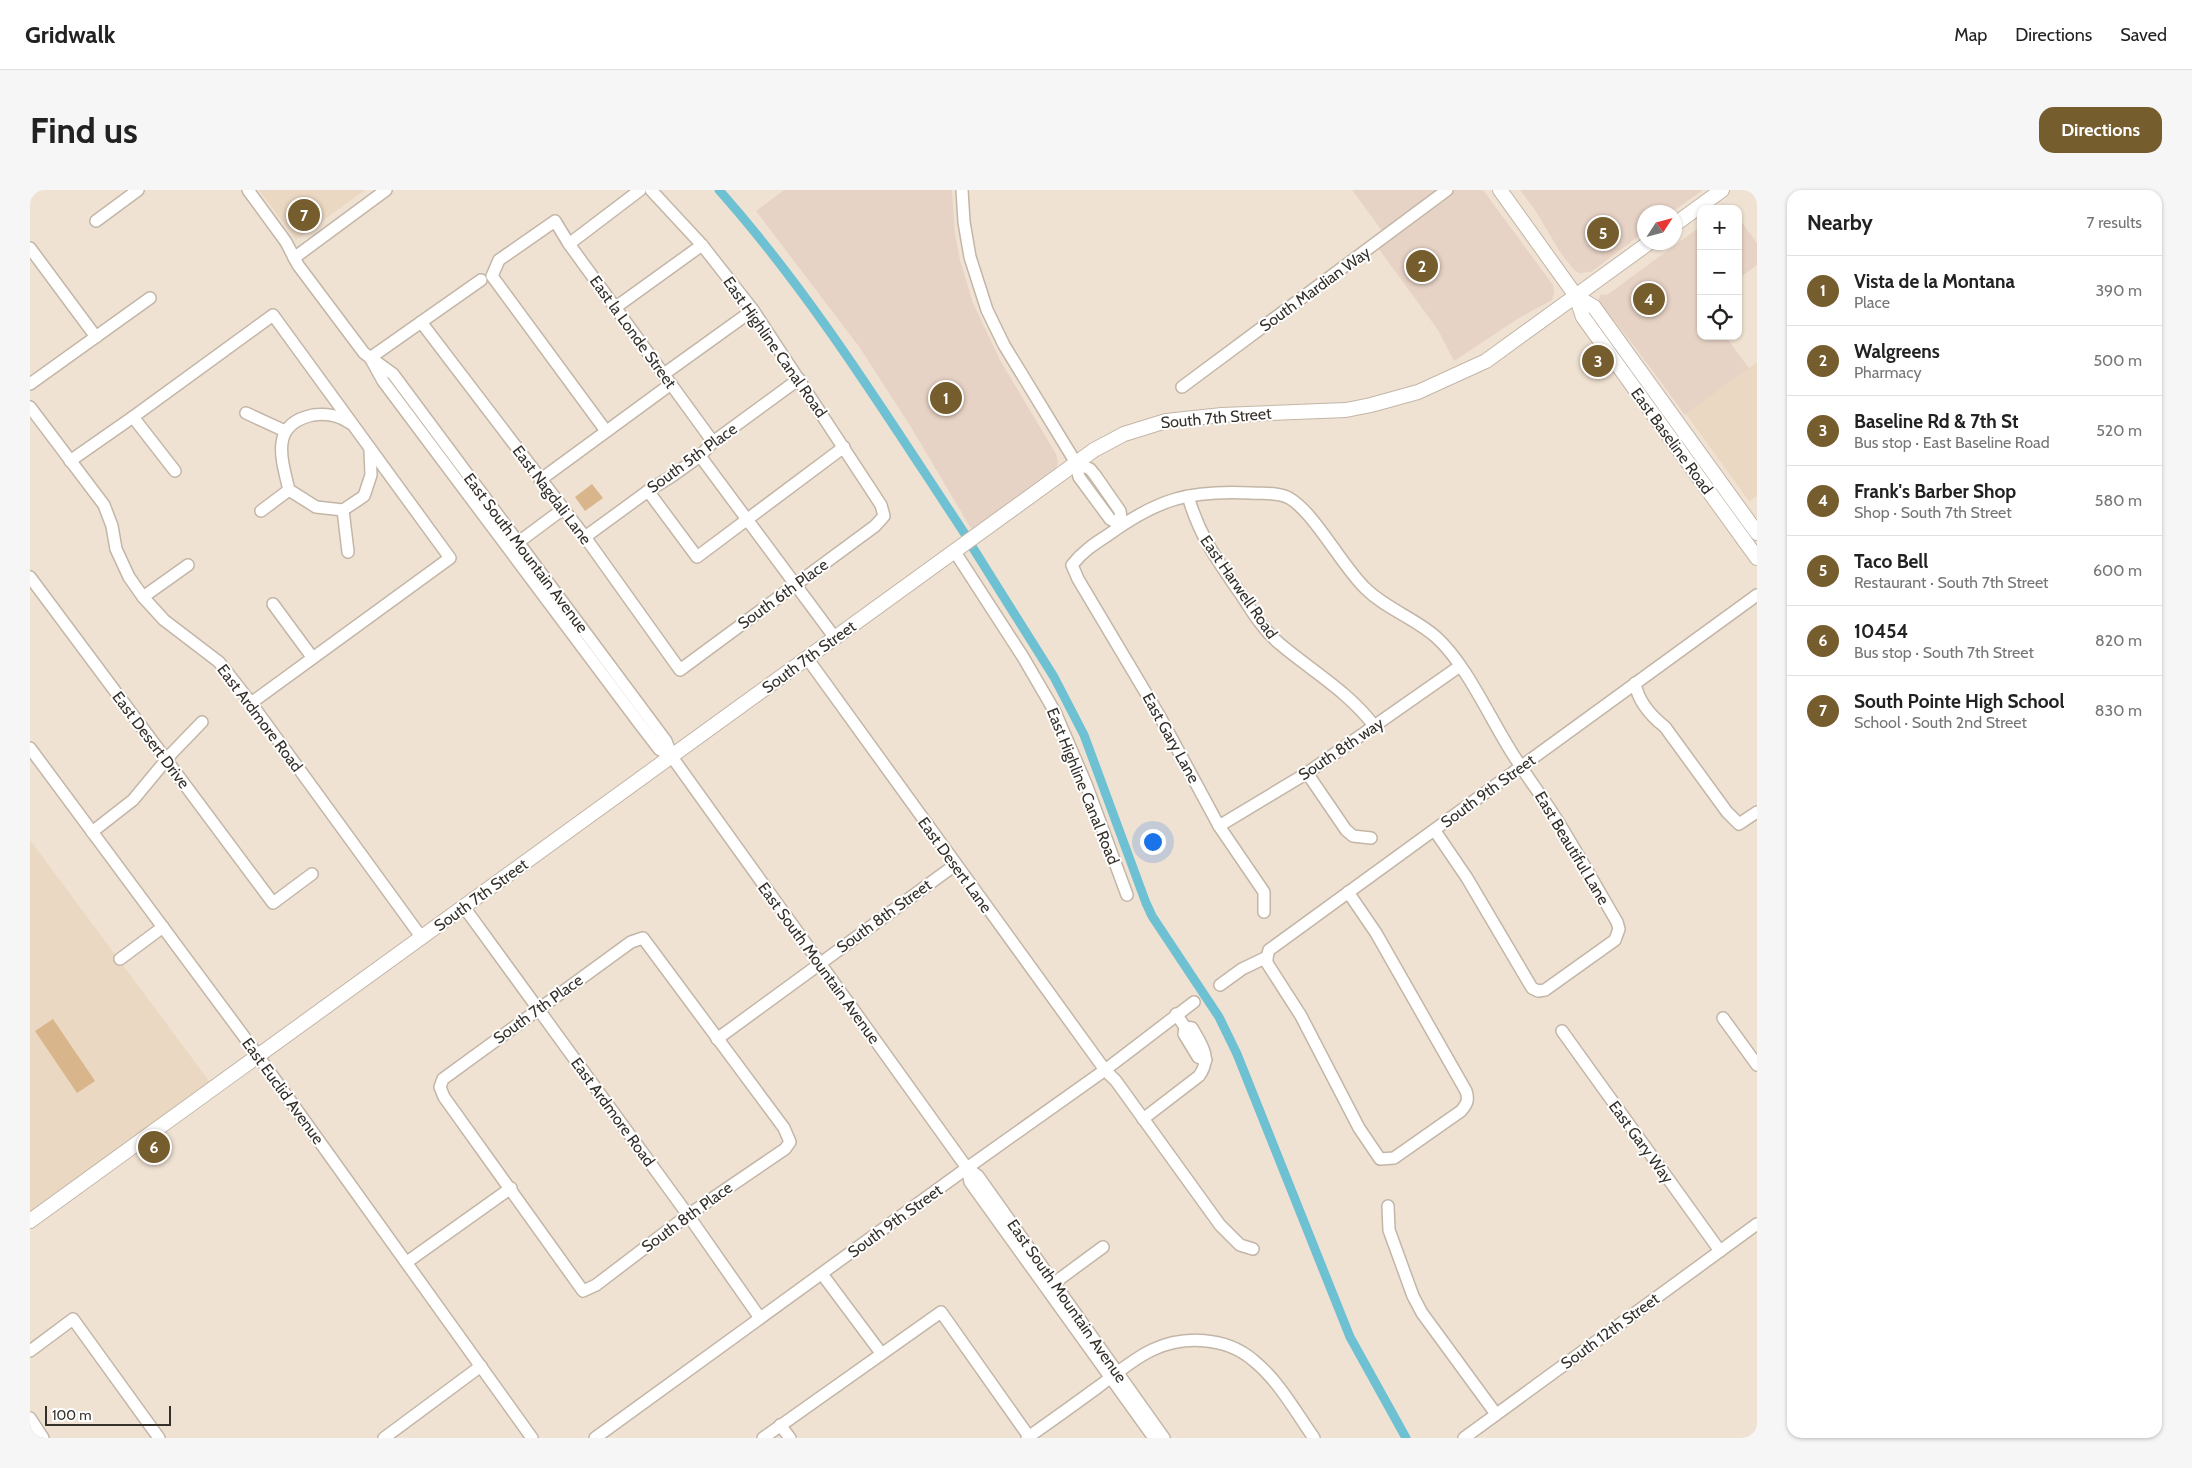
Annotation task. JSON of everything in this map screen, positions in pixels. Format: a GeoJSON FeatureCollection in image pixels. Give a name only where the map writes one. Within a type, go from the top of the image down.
{"type":"FeatureCollection","features":[{"type":"Feature","properties":{"kind":"main road","name":"East Baseline Road"},"geometry":{"type":"LineString","coordinates":[[1500,190],[1576,296],[1583,317],[1757,558]]}},
{"type":"Feature","properties":{"kind":"main road"},"geometry":{"type":"LineString","coordinates":[[1682,219],[1722,190]]}},
{"type":"Feature","properties":{"kind":"main road","name":"South 7th Street"},"geometry":{"type":"LineString","coordinates":[[30,1221],[1094,450],[1124,434],[1166,421],[1222,415],[1346,410],[1418,392],[1446,381],[1486,361],[1639,250]]}},
{"type":"Feature","properties":{"kind":"main road","name":"East Baseline Road"},"geometry":{"type":"LineString","coordinates":[[1576,296],[1594,307],[1757,533]]}},
{"type":"Feature","properties":{"kind":"main road"},"geometry":{"type":"LineString","coordinates":[[1677,447],[1689,439]]}},
{"type":"Feature","properties":{"kind":"street"},"geometry":{"type":"LineString","coordinates":[[96,221],[138,190]]}},
{"type":"Feature","properties":{"kind":"street","name":"East South Mountain Avenue"},"geometry":{"type":"LineString","coordinates":[[248,190],[286,242],[294,258],[364,353],[393,374],[514,546],[666,741],[672,757],[819,964],[967,1168],[978,1176],[1050,1285],[1114,1375],[1154,1438]]}},
{"type":"Feature","properties":{"kind":"street"},"geometry":{"type":"LineString","coordinates":[[294,258],[386,190]]}},
{"type":"Feature","properties":{"kind":"street"},"geometry":{"type":"LineString","coordinates":[[569,244],[640,190]]}},
{"type":"Feature","properties":{"kind":"street","name":"East Highline Canal Road"},"geometry":{"type":"LineString","coordinates":[[651,190],[702,245],[753,310],[881,505],[884,516]]}},
{"type":"Feature","properties":{"kind":"street"},"geometry":{"type":"LineString","coordinates":[[962,190],[968,248],[987,310],[1011,358],[1076,464],[1079,476],[1110,519],[1122,525]]}},
{"type":"Feature","properties":{"kind":"street","name":"South Mardian Way"},"geometry":{"type":"LineString","coordinates":[[1182,387],[1447,190]]}},
{"type":"Feature","properties":{"kind":"street","name":"East la Londe Street"},"geometry":{"type":"LineString","coordinates":[[606,431],[492,276],[499,260],[555,221],[569,244],[713,442]]}},
{"type":"Feature","properties":{"kind":"street"},"geometry":{"type":"LineString","coordinates":[[616,307],[702,245]]}},
{"type":"Feature","properties":{"kind":"street"},"geometry":{"type":"LineString","coordinates":[[30,248],[96,337]]}},
{"type":"Feature","properties":{"kind":"street"},"geometry":{"type":"LineString","coordinates":[[370,358],[481,280]]}},
{"type":"Feature","properties":{"kind":"street"},"geometry":{"type":"LineString","coordinates":[[30,384],[150,298]]}},
{"type":"Feature","properties":{"kind":"street"},"geometry":{"type":"LineString","coordinates":[[664,374],[753,310]]}},
{"type":"Feature","properties":{"kind":"street"},"geometry":{"type":"LineString","coordinates":[[70,460],[133,417],[273,315],[450,558],[251,703]]}},
{"type":"Feature","properties":{"kind":"street","name":"East Nagdali Lane"},"geometry":{"type":"LineString","coordinates":[[421,322],[584,537],[680,670]]}},
{"type":"Feature","properties":{"kind":"street","name":"South 5th Place"},"geometry":{"type":"LineString","coordinates":[[584,537],[700,456],[713,442],[798,380]]}},
{"type":"Feature","properties":{"kind":"street"},"geometry":{"type":"LineString","coordinates":[[540,480],[671,384]]}},
{"type":"Feature","properties":{"kind":"street","name":"East Ardmore Road"},"geometry":{"type":"LineString","coordinates":[[30,407],[104,505],[112,526],[116,549],[130,577],[143,596],[164,620],[219,662],[422,938]]}},
{"type":"Feature","properties":{"kind":"street"},"geometry":{"type":"LineString","coordinates":[[246,413],[285,431]]}},
{"type":"Feature","properties":{"kind":"street"},"geometry":{"type":"LineString","coordinates":[[354,426],[334,416],[319,414],[301,418],[285,431],[281,446],[282,461],[289,490],[316,507],[343,510],[364,496],[371,475],[370,447]]}},
{"type":"Feature","properties":{"kind":"street"},"geometry":{"type":"LineString","coordinates":[[133,417],[175,471]]}},
{"type":"Feature","properties":{"kind":"street"},"geometry":{"type":"LineString","coordinates":[[648,491],[697,558],[747,518],[844,447]]}},
{"type":"Feature","properties":{"kind":"street"},"geometry":{"type":"LineString","coordinates":[[700,456],[836,638]]}},
{"type":"Feature","properties":{"kind":"street"},"geometry":{"type":"LineString","coordinates":[[1076,464],[1090,469],[1120,511],[1122,525]]}},
{"type":"Feature","properties":{"kind":"street"},"geometry":{"type":"LineString","coordinates":[[261,511],[289,490]]}},
{"type":"Feature","properties":{"kind":"street","name":"East Beautiful Lane"},"geometry":{"type":"LineString","coordinates":[[1188,496],[1246,493],[1283,496],[1291,499],[1308,516],[1345,566],[1365,589],[1389,608],[1436,637],[1460,666],[1521,768],[1558,822],[1617,922],[1619,930],[1615,940],[1545,990],[1538,991],[1532,988],[1467,878],[1435,831]]}},
{"type":"Feature","properties":{"kind":"street"},"geometry":{"type":"LineString","coordinates":[[1122,525],[1151,508],[1176,498],[1188,496]]}},
{"type":"Feature","properties":{"kind":"street","name":"East Harwell Road"},"geometry":{"type":"LineString","coordinates":[[1188,496],[1194,518],[1206,543],[1268,634],[1344,693],[1363,710],[1375,726]]}},
{"type":"Feature","properties":{"kind":"street"},"geometry":{"type":"LineString","coordinates":[[1099,505],[1110,497]]}},
{"type":"Feature","properties":{"kind":"street"},"geometry":{"type":"LineString","coordinates":[[514,546],[563,509]]}},
{"type":"Feature","properties":{"kind":"street"},"geometry":{"type":"LineString","coordinates":[[343,510],[348,552]]}},
{"type":"Feature","properties":{"kind":"street","name":"South 6th Place"},"geometry":{"type":"LineString","coordinates":[[680,670],[875,526],[884,516]]}},
{"type":"Feature","properties":{"kind":"street","name":"East Gary Lane"},"geometry":{"type":"LineString","coordinates":[[1122,525],[1080,554],[1072,565],[1078,579],[1159,715],[1219,826],[1264,892],[1264,912]]}},
{"type":"Feature","properties":{"kind":"street","name":"East Highline Canal Road"},"geometry":{"type":"LineString","coordinates":[[955,552],[1023,657],[1055,712],[1086,784],[1127,895]]}},
{"type":"Feature","properties":{"kind":"street"},"geometry":{"type":"LineString","coordinates":[[143,596],[188,565]]}},
{"type":"Feature","properties":{"kind":"street","name":"East Desert Drive"},"geometry":{"type":"LineString","coordinates":[[30,577],[273,903],[312,874]]}},
{"type":"Feature","properties":{"kind":"street","name":"South 9th Street"},"geometry":{"type":"LineString","coordinates":[[1220,985],[1242,969],[1267,957],[1270,950],[1348,892],[1435,831],[1757,595]]}},
{"type":"Feature","properties":{"kind":"street"},"geometry":{"type":"LineString","coordinates":[[273,604],[312,657]]}},
{"type":"Feature","properties":{"kind":"street","name":"East Desert Lane"},"geometry":{"type":"LineString","coordinates":[[808,658],[955,864],[1105,1070],[1116,1081],[1220,1226],[1240,1245],[1253,1249]]}},
{"type":"Feature","properties":{"kind":"street","name":"South 8th way"},"geometry":{"type":"LineString","coordinates":[[1219,826],[1307,772],[1460,666]]}},
{"type":"Feature","properties":{"kind":"street"},"geometry":{"type":"LineString","coordinates":[[1635,683],[1637,695],[1656,720],[1665,727],[1727,812],[1739,824],[1757,812]]}},
{"type":"Feature","properties":{"kind":"street"},"geometry":{"type":"LineString","coordinates":[[92,832],[133,800],[166,760],[202,722]]}},
{"type":"Feature","properties":{"kind":"street","name":"East Euclid Avenue"},"geometry":{"type":"LineString","coordinates":[[30,748],[258,1056],[532,1438]]}},
{"type":"Feature","properties":{"kind":"street"},"geometry":{"type":"LineString","coordinates":[[1307,772],[1346,830],[1353,836],[1370,838]]}},
{"type":"Feature","properties":{"kind":"street","name":"South 8th Street"},"geometry":{"type":"LineString","coordinates":[[717,1039],[955,864]]}},
{"type":"Feature","properties":{"kind":"street"},"geometry":{"type":"LineString","coordinates":[[1267,957],[1272,971],[1300,1016],[1358,1128],[1380,1159],[1394,1158],[1461,1111],[1468,1099],[1462,1084],[1395,966],[1348,892]]}},
{"type":"Feature","properties":{"kind":"street","name":"East Ardmore Road"},"geometry":{"type":"LineString","coordinates":[[464,907],[688,1215],[760,1318]]}},
{"type":"Feature","properties":{"kind":"street"},"geometry":{"type":"LineString","coordinates":[[120,959],[163,927]]}},
{"type":"Feature","properties":{"kind":"street","name":"South 7th Place"},"geometry":{"type":"LineString","coordinates":[[511,1188],[444,1097],[440,1087],[443,1079],[538,1008],[631,942],[643,938],[717,1039]]}},
{"type":"Feature","properties":{"kind":"street","name":"South 9th Street"},"geometry":{"type":"LineString","coordinates":[[595,1438],[1105,1070],[1194,1002]]}},
{"type":"Feature","properties":{"kind":"street"},"geometry":{"type":"LineString","coordinates":[[1143,1119],[1199,1076],[1204,1069],[1206,1051],[1195,1043],[1192,1028],[1185,1026],[1176,1014]]}},
{"type":"Feature","properties":{"kind":"street"},"geometry":{"type":"LineString","coordinates":[[1723,1018],[1757,1065]]}},
{"type":"Feature","properties":{"kind":"street","name":"East Gary Way"},"geometry":{"type":"LineString","coordinates":[[1562,1031],[1720,1251]]}},
{"type":"Feature","properties":{"kind":"street","name":"South 8th Place"},"geometry":{"type":"LineString","coordinates":[[511,1188],[584,1291],[596,1285],[688,1215],[785,1149],[790,1142],[784,1128],[717,1039]]}},
{"type":"Feature","properties":{"kind":"street"},"geometry":{"type":"LineString","coordinates":[[407,1262],[511,1188]]}},
{"type":"Feature","properties":{"kind":"street"},"geometry":{"type":"LineString","coordinates":[[1388,1206],[1389,1230],[1413,1296],[1422,1313],[1496,1414]]}},
{"type":"Feature","properties":{"kind":"street","name":"South 12th Street"},"geometry":{"type":"LineString","coordinates":[[1464,1438],[1757,1224]]}},
{"type":"Feature","properties":{"kind":"street"},"geometry":{"type":"LineString","coordinates":[[1050,1285],[1103,1248]]}},
{"type":"Feature","properties":{"kind":"street"},"geometry":{"type":"LineString","coordinates":[[822,1274],[881,1353]]}},
{"type":"Feature","properties":{"kind":"street"},"geometry":{"type":"LineString","coordinates":[[762,1438],[941,1312],[1029,1438],[1114,1375],[1152,1350],[1172,1342],[1192,1340],[1211,1341],[1230,1347],[1252,1359],[1271,1376],[1314,1438]]}},
{"type":"Feature","properties":{"kind":"street"},"geometry":{"type":"LineString","coordinates":[[30,1351],[72,1319],[159,1438]]}},
{"type":"Feature","properties":{"kind":"street"},"geometry":{"type":"LineString","coordinates":[[384,1438],[481,1366]]}},
{"type":"Feature","properties":{"kind":"street","name":"East South Mountain Avenue"},"geometry":{"type":"LineString","coordinates":[[1114,1375],[1164,1438]]}},
{"type":"Feature","properties":{"kind":"street"},"geometry":{"type":"LineString","coordinates":[[30,1418],[43,1438]]}},
{"type":"Feature","properties":{"kind":"street"},"geometry":{"type":"LineString","coordinates":[[780,1425],[790,1438]]}},
{"type":"Feature","properties":{"kind":"shaded area"},"geometry":{"type":"Polygon","coordinates":[[[259,190],[365,190],[296,240],[259,190]]]}},
{"type":"Feature","properties":{"kind":"shaded area"},"geometry":{"type":"Polygon","coordinates":[[[784,190],[952,190],[955,234],[960,260],[973,303],[1000,360],[1056,454],[1058,463],[1055,470],[972,530],[909,424],[860,348],[756,211],[784,190]]]}},
{"type":"Feature","properties":{"kind":"shaded area"},"geometry":{"type":"Polygon","coordinates":[[[1352,190],[1483,190],[1553,285],[1554,293],[1552,300],[1519,318],[1454,361],[1438,330],[1378,248],[1388,239],[1352,190]]]}},
{"type":"Feature","properties":{"kind":"shaded area"},"geometry":{"type":"Polygon","coordinates":[[[1520,190],[1703,190],[1682,205],[1637,205],[1637,237],[1591,272],[1579,273],[1574,270],[1560,252],[1535,210],[1520,190]]]}},
{"type":"Feature","properties":{"kind":"shaded area"},"geometry":{"type":"Polygon","coordinates":[[[1742,222],[1757,243],[1757,265],[1742,276],[1742,222]]]}},
{"type":"Feature","properties":{"kind":"shaded area"},"geometry":{"type":"Polygon","coordinates":[[[1697,229],[1697,340],[1728,340],[1749,368],[1685,415],[1598,300],[1601,294],[1607,295],[1668,250],[1682,250],[1682,240],[1697,229]]]}},
{"type":"Feature","properties":{"kind":"shaded area"},"geometry":{"type":"Polygon","coordinates":[[[1757,362],[1757,496],[1749,501],[1686,414],[1757,362]]]}},
{"type":"Feature","properties":{"kind":"shaded area"},"geometry":{"type":"Polygon","coordinates":[[[592,484],[603,498],[585,511],[575,497],[592,484]]]}},
{"type":"Feature","properties":{"kind":"shaded area"},"geometry":{"type":"Polygon","coordinates":[[[30,840],[209,1081],[30,1212],[30,840]]]}},
{"type":"Feature","properties":{"kind":"shaded area"},"geometry":{"type":"Polygon","coordinates":[[[53,1019],[95,1081],[77,1093],[35,1031],[53,1019]]]}},
{"type":"Feature","properties":{"kind":"waterway"},"geometry":{"type":"LineString","coordinates":[[719,190],[754,231],[818,315],[879,403],[967,537]]}},
{"type":"Feature","properties":{"kind":"waterway"},"geometry":{"type":"LineString","coordinates":[[973,548],[1054,677],[1084,735],[1146,903],[1152,916],[1219,1017],[1237,1054],[1350,1337],[1406,1438]]}},
{"type":"Feature","properties":{"kind":"place","name":"South Pointe High School"},"geometry":{"type":"Point","coordinates":[304,215]}},
{"type":"Feature","properties":{"kind":"place","name":"Taco Bell"},"geometry":{"type":"Point","coordinates":[1603,233]}},
{"type":"Feature","properties":{"kind":"place","name":"Walgreens"},"geometry":{"type":"Point","coordinates":[1422,266]}},
{"type":"Feature","properties":{"kind":"place","name":"Frank's Barber Shop"},"geometry":{"type":"Point","coordinates":[1649,299]}},
{"type":"Feature","properties":{"kind":"place","name":"Baseline Rd & 7th St"},"geometry":{"type":"Point","coordinates":[1598,361]}},
{"type":"Feature","properties":{"kind":"place","name":"Vista de la Montana"},"geometry":{"type":"Point","coordinates":[946,398]}},
{"type":"Feature","properties":{"kind":"place","name":"10454"},"geometry":{"type":"Point","coordinates":[154,1147]}}]}
